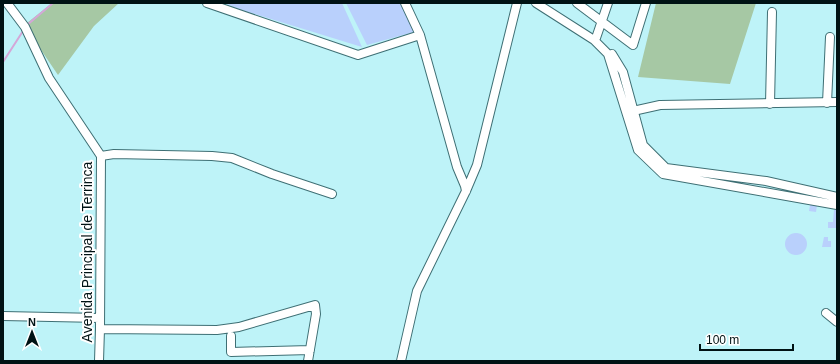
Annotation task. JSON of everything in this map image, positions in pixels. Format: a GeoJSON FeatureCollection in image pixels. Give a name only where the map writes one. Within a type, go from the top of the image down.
{"type":"FeatureCollection","features":[{"type":"Feature","properties":{"kind":"street","name":"Avenida Principal de Terrinca"},"geometry":{"type":"LineString","coordinates":[[6,3],[25,27],[49,78],[101,156],[99,361]]}},
{"type":"Feature","properties":{"kind":"street"},"geometry":{"type":"LineString","coordinates":[[207,3],[358,55],[420,35]]}},
{"type":"Feature","properties":{"kind":"street"},"geometry":{"type":"LineString","coordinates":[[405,3],[420,35],[457,167],[466,191]]}},
{"type":"Feature","properties":{"kind":"street"},"geometry":{"type":"LineString","coordinates":[[401,361],[417,291],[466,191],[477,165],[517,3]]}},
{"type":"Feature","properties":{"kind":"street"},"geometry":{"type":"LineString","coordinates":[[536,3],[594,40],[608,54],[638,150],[663,174],[837,205]]}},
{"type":"Feature","properties":{"kind":"street"},"geometry":{"type":"LineString","coordinates":[[543,3],[596,38],[610,52],[623,72],[643,145],[666,168],[766,181],[837,197]]}},
{"type":"Feature","properties":{"kind":"street"},"geometry":{"type":"LineString","coordinates":[[577,3],[633,45],[646,3]]}},
{"type":"Feature","properties":{"kind":"street"},"geometry":{"type":"LineString","coordinates":[[596,38],[608,3]]}},
{"type":"Feature","properties":{"kind":"street"},"geometry":{"type":"LineString","coordinates":[[770,104],[772,12]]}},
{"type":"Feature","properties":{"kind":"street"},"geometry":{"type":"LineString","coordinates":[[828,103],[830,37]]}},
{"type":"Feature","properties":{"kind":"street"},"geometry":{"type":"LineString","coordinates":[[633,111],[660,105],[837,102]]}},
{"type":"Feature","properties":{"kind":"street"},"geometry":{"type":"LineString","coordinates":[[101,156],[122,154],[212,156],[232,158],[272,174],[332,194]]}},
{"type":"Feature","properties":{"kind":"street"},"geometry":{"type":"LineString","coordinates":[[100,329],[217,330],[239,327],[315,305],[316,314],[308,361]]}},
{"type":"Feature","properties":{"kind":"street"},"geometry":{"type":"LineString","coordinates":[[826,313],[837,322]]}},
{"type":"Feature","properties":{"kind":"street"},"geometry":{"type":"LineString","coordinates":[[3,316],[100,318]]}},
{"type":"Feature","properties":{"kind":"street"},"geometry":{"type":"LineString","coordinates":[[231,336],[231,352],[310,350]]}},
{"type":"Feature","properties":{"kind":"green space"},"geometry":{"type":"Polygon","coordinates":[[[52,3],[119,3],[94,26],[58,75],[35,41],[27,23],[52,3]]]}},
{"type":"Feature","properties":{"kind":"green space"},"geometry":{"type":"Polygon","coordinates":[[[656,3],[756,3],[730,84],[638,77],[656,3]]]}},
{"type":"Feature","properties":{"kind":"building"},"geometry":{"type":"Polygon","coordinates":[[[224,3],[342,3],[362,47],[242,10],[224,3]]]}},
{"type":"Feature","properties":{"kind":"building"},"geometry":{"type":"Polygon","coordinates":[[[346,3],[401,3],[414,32],[367,45],[346,3]]]}},
{"type":"Feature","properties":{"kind":"building"},"geometry":{"type":"Polygon","coordinates":[[[810,205],[817,205],[816,212],[809,211],[810,205]]]}},
{"type":"Feature","properties":{"kind":"building"},"geometry":{"type":"Polygon","coordinates":[[[834,210],[837,210],[837,228],[828,228],[828,222],[833,222],[834,210]]]}},
{"type":"Feature","properties":{"kind":"building"},"geometry":{"type":"Polygon","coordinates":[[[796,233],[804,236],[807,244],[804,252],[796,255],[788,252],[785,244],[788,236],[796,233]]]}},
{"type":"Feature","properties":{"kind":"building"},"geometry":{"type":"Polygon","coordinates":[[[824,237],[828,237],[828,241],[831,241],[831,247],[822,247],[824,237]]]}},
{"type":"Feature","properties":{"kind":"waterway"},"geometry":{"type":"LineString","coordinates":[[27,25],[53,3]]}},
{"type":"Feature","properties":{"kind":"waterway"},"geometry":{"type":"LineString","coordinates":[[3,62],[23,31]]}}]}
